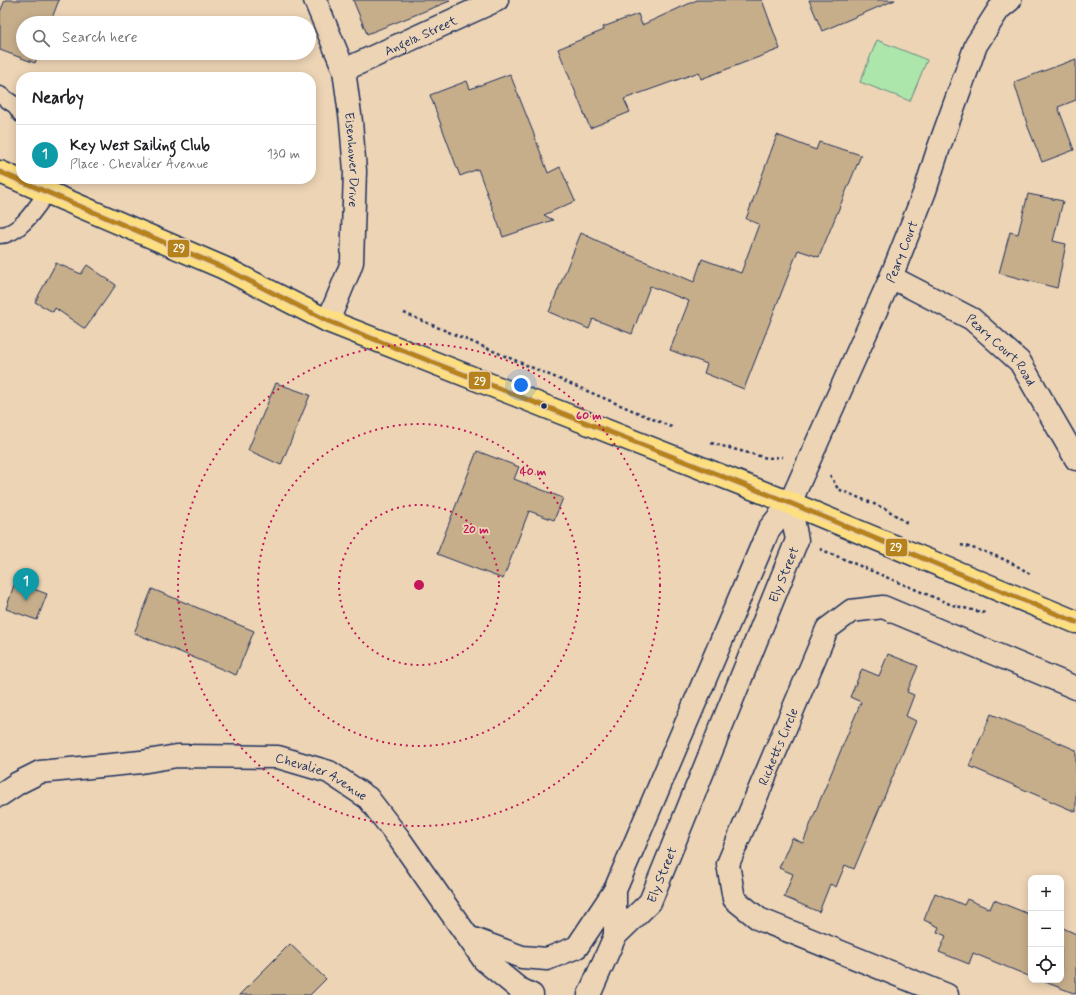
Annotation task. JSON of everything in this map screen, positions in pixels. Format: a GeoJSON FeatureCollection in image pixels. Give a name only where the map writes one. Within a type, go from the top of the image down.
{"type":"FeatureCollection","features":[{"type":"Feature","properties":{"kind":"main road"},"geometry":{"type":"LineString","coordinates":[[0,172],[16,177]]}},
{"type":"Feature","properties":{"kind":"main road"},"geometry":{"type":"LineString","coordinates":[[46,185],[224,268],[328,321],[790,503],[1076,622]]}},
{"type":"Feature","properties":{"kind":"street","name":"Eisenhower Drive"},"geometry":{"type":"LineString","coordinates":[[315,0],[344,70],[351,122],[355,171],[352,262],[328,321]]}},
{"type":"Feature","properties":{"kind":"street","name":"Angela Street"},"geometry":{"type":"LineString","coordinates":[[344,70],[497,0]]}},
{"type":"Feature","properties":{"kind":"street","name":"Peary Court"},"geometry":{"type":"LineString","coordinates":[[790,503],[891,277],[925,191],[938,150],[976,45],[999,9],[1010,0]]}},
{"type":"Feature","properties":{"kind":"street","name":"Peary Court Road"},"geometry":{"type":"LineString","coordinates":[[891,277],[972,319],[1020,362],[1076,459]]}},
{"type":"Feature","properties":{"kind":"street","name":"Ely Street"},"geometry":{"type":"LineString","coordinates":[[468,937],[522,957],[548,959],[577,947],[615,890],[769,529],[790,503]]}},
{"type":"Feature","properties":{"kind":"street","name":"Ely Street"},"geometry":{"type":"LineString","coordinates":[[589,995],[615,936],[650,902],[797,540],[790,503]]}},
{"type":"Feature","properties":{"kind":"street","name":"Ricketts Circle"},"geometry":{"type":"LineString","coordinates":[[947,995],[759,919],[734,899],[728,864],[827,629],[851,611],[883,607],[1076,688]]}},
{"type":"Feature","properties":{"kind":"street"},"geometry":{"type":"LineString","coordinates":[[733,612],[763,624]]}},
{"type":"Feature","properties":{"kind":"street","name":"Chevalier Avenue"},"geometry":{"type":"LineString","coordinates":[[0,795],[18,783],[40,772],[141,762],[177,756],[278,757],[329,772],[368,798],[398,837],[484,960],[518,988],[532,995]]}},
{"type":"Feature","properties":{"kind":"street"},"geometry":{"type":"LineString","coordinates":[[672,757],[704,769]]}},
{"type":"Feature","properties":{"kind":"street","name":"Ely Street"},"geometry":{"type":"LineString","coordinates":[[615,890],[615,936]]}},
{"type":"Feature","properties":{"kind":"lane"},"geometry":{"type":"LineString","coordinates":[[0,95],[16,106]]}},
{"type":"Feature","properties":{"kind":"lane"},"geometry":{"type":"LineString","coordinates":[[0,235],[5,235],[23,224],[46,185]]}},
{"type":"Feature","properties":{"kind":"path"},"geometry":{"type":"LineString","coordinates":[[404,313],[676,429]]}},
{"type":"Feature","properties":{"kind":"path"},"geometry":{"type":"LineString","coordinates":[[710,443],[767,458],[797,456],[809,460],[825,467],[838,489],[886,509],[908,524]]}},
{"type":"Feature","properties":{"kind":"path"},"geometry":{"type":"LineString","coordinates":[[958,544],[980,550],[1021,568],[1033,576]]}},
{"type":"Feature","properties":{"kind":"path"},"geometry":{"type":"LineString","coordinates":[[817,548],[952,605],[992,615]]}},
{"type":"Feature","properties":{"kind":"green space"},"geometry":{"type":"Polygon","coordinates":[[[877,40],[927,60],[910,101],[860,82],[877,40]]]}},
{"type":"Feature","properties":{"kind":"building"},"geometry":{"type":"Polygon","coordinates":[[[5,0],[59,0],[53,16],[16,16],[16,56],[0,50],[0,12],[5,0]]]}},
{"type":"Feature","properties":{"kind":"building"},"geometry":{"type":"Polygon","coordinates":[[[353,0],[450,0],[450,1],[367,34],[353,0]]]}},
{"type":"Feature","properties":{"kind":"building"},"geometry":{"type":"Polygon","coordinates":[[[697,0],[762,0],[780,49],[701,79],[699,72],[624,99],[630,112],[590,128],[558,49],[604,30],[603,27],[638,14],[642,25],[697,0]]]}},
{"type":"Feature","properties":{"kind":"building"},"geometry":{"type":"Polygon","coordinates":[[[809,0],[895,0],[822,31],[809,0]]]}},
{"type":"Feature","properties":{"kind":"building"},"geometry":{"type":"Polygon","coordinates":[[[1076,59],[1076,100],[1058,107],[1074,150],[1042,162],[1028,127],[1014,82],[1076,59]]]}},
{"type":"Feature","properties":{"kind":"building"},"geometry":{"type":"Polygon","coordinates":[[[27,60],[36,60],[35,63],[27,60]]]}},
{"type":"Feature","properties":{"kind":"building"},"geometry":{"type":"Polygon","coordinates":[[[510,74],[548,173],[560,167],[575,201],[544,215],[553,220],[503,237],[478,169],[460,176],[430,95],[467,81],[470,89],[510,74]]]}},
{"type":"Feature","properties":{"kind":"building"},"geometry":{"type":"Polygon","coordinates":[[[777,135],[816,150],[819,142],[861,155],[819,257],[798,250],[744,389],[704,373],[707,364],[670,350],[689,301],[650,286],[632,334],[593,319],[589,329],[549,312],[581,233],[694,282],[702,259],[741,273],[759,224],[746,219],[777,135]]]}},
{"type":"Feature","properties":{"kind":"building"},"geometry":{"type":"Polygon","coordinates":[[[1028,194],[1063,201],[1053,241],[1066,244],[1057,288],[999,273],[1010,232],[1018,234],[1028,194]]]}},
{"type":"Feature","properties":{"kind":"building"},"geometry":{"type":"Polygon","coordinates":[[[56,263],[81,274],[87,265],[116,285],[85,329],[55,308],[53,312],[35,302],[56,263]]]}},
{"type":"Feature","properties":{"kind":"building"},"geometry":{"type":"Polygon","coordinates":[[[276,383],[310,395],[281,465],[248,450],[276,383]]]}},
{"type":"Feature","properties":{"kind":"building"},"geometry":{"type":"Polygon","coordinates":[[[477,451],[519,467],[514,479],[563,498],[554,520],[529,511],[503,579],[437,554],[477,451]]]}},
{"type":"Feature","properties":{"kind":"building"},"geometry":{"type":"Polygon","coordinates":[[[15,582],[47,594],[37,620],[6,609],[15,582]]]}},
{"type":"Feature","properties":{"kind":"building"},"geometry":{"type":"Polygon","coordinates":[[[152,589],[254,631],[236,675],[134,633],[152,589]]]}},
{"type":"Feature","properties":{"kind":"building"},"geometry":{"type":"Polygon","coordinates":[[[888,654],[918,666],[907,692],[914,695],[906,716],[916,721],[854,869],[845,865],[836,887],[830,884],[819,912],[784,897],[793,874],[779,868],[792,838],[803,843],[861,702],[850,697],[862,669],[879,676],[888,654]]]}},
{"type":"Feature","properties":{"kind":"building"},"geometry":{"type":"Polygon","coordinates":[[[991,714],[1076,750],[1076,812],[969,766],[991,714]]]}},
{"type":"Feature","properties":{"kind":"building"},"geometry":{"type":"Polygon","coordinates":[[[935,893],[964,905],[967,899],[990,909],[994,900],[1028,914],[1028,976],[973,953],[969,964],[939,952],[946,936],[937,932],[939,927],[924,920],[935,893]]]}},
{"type":"Feature","properties":{"kind":"building"},"geometry":{"type":"Polygon","coordinates":[[[1064,928],[1076,934],[1076,994],[1048,983],[1064,983],[1064,928]]]}},
{"type":"Feature","properties":{"kind":"building"},"geometry":{"type":"Polygon","coordinates":[[[290,944],[326,979],[310,995],[239,995],[290,944]]]}},
{"type":"Feature","properties":{"kind":"transit line","name":"29"},"geometry":{"type":"LineString","coordinates":[[0,172],[16,179]]}},
{"type":"Feature","properties":{"kind":"transit line","name":"29"},"geometry":{"type":"LineString","coordinates":[[28,184],[224,268],[328,321],[790,503],[1076,622]]}},
{"type":"Feature","properties":{"kind":"place","name":"Key West Sailing Club"},"geometry":{"type":"Point","coordinates":[26,601]}}]}
